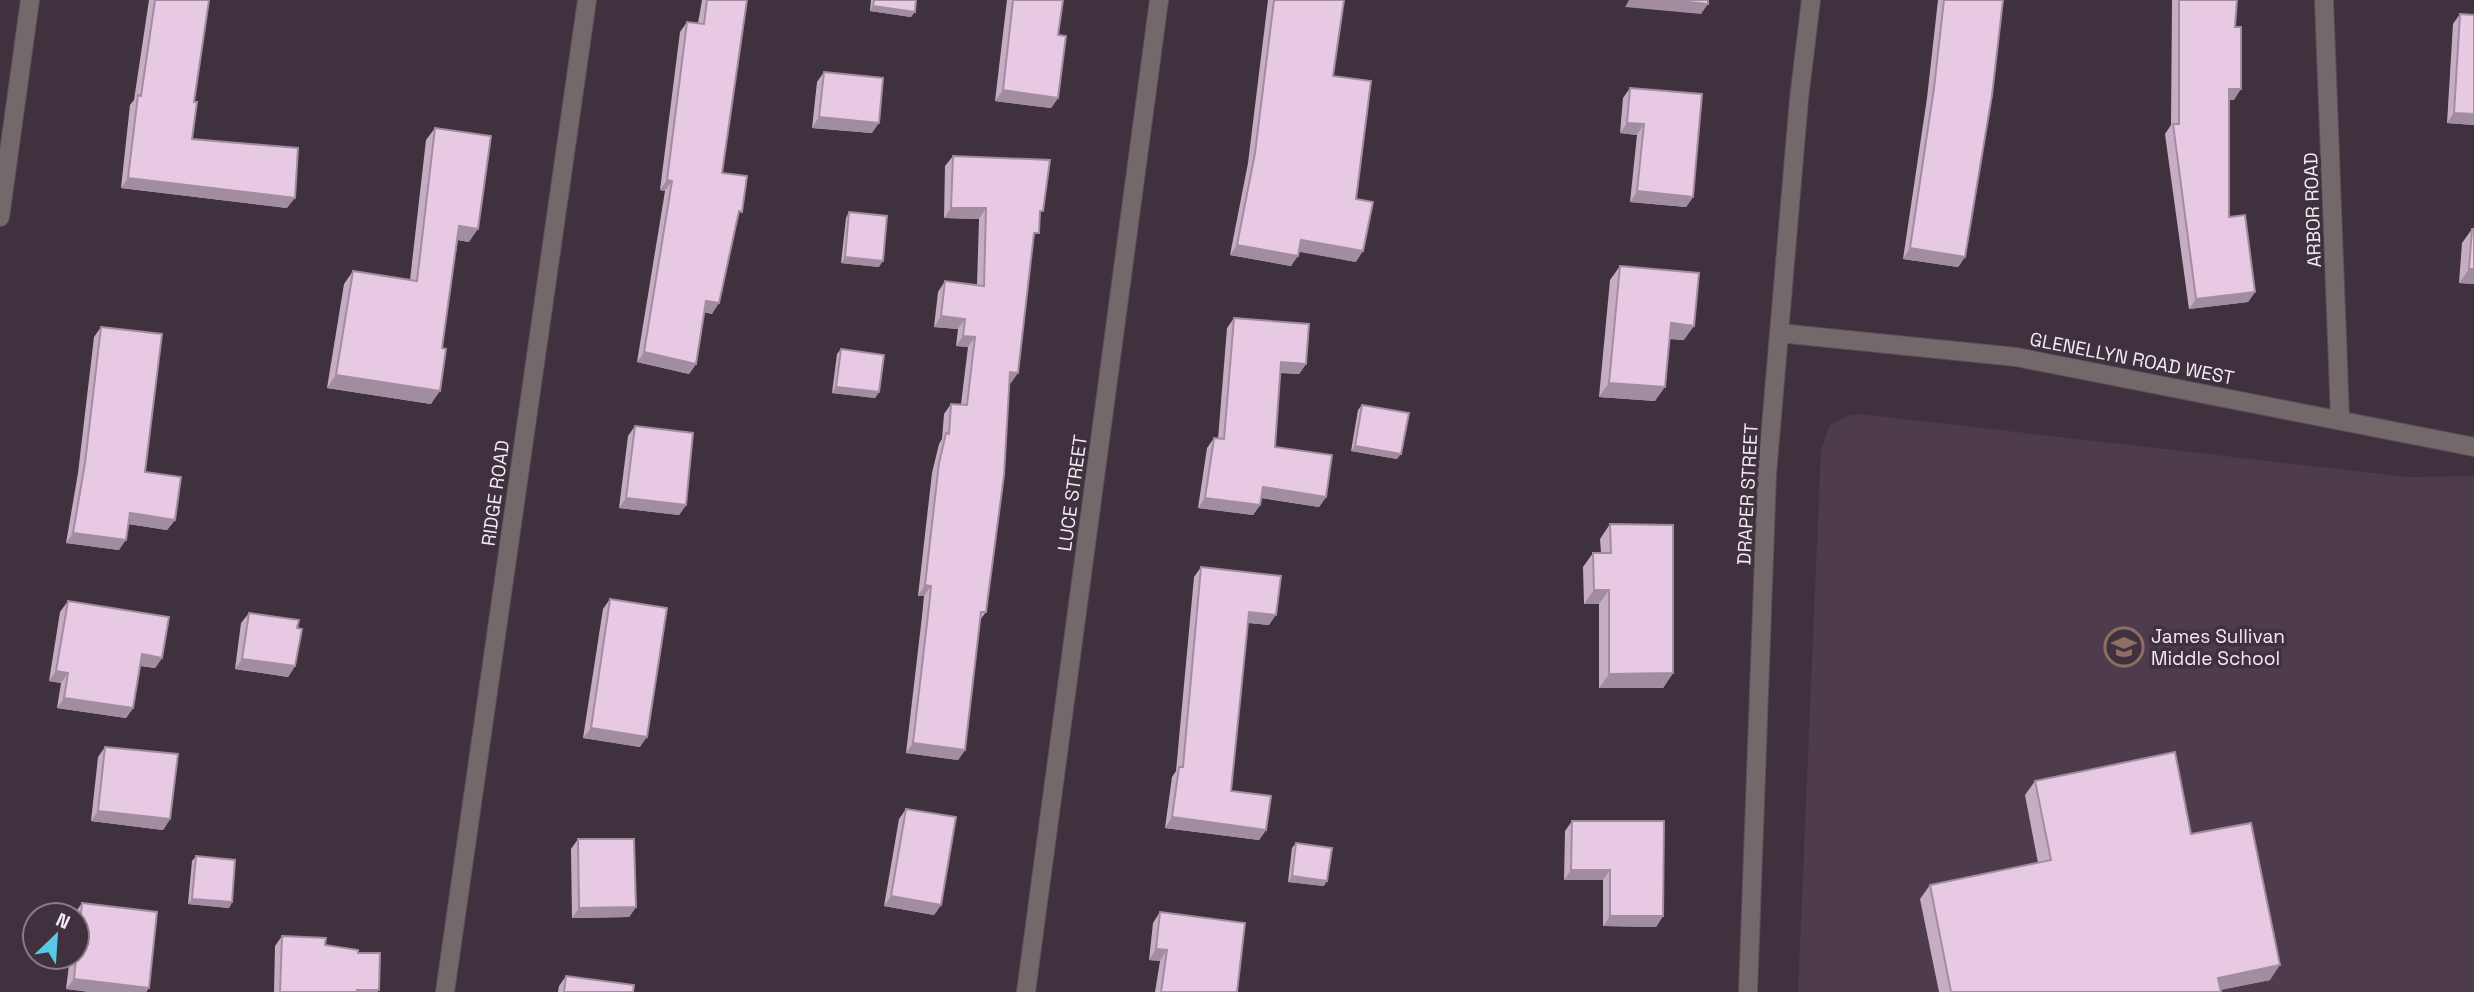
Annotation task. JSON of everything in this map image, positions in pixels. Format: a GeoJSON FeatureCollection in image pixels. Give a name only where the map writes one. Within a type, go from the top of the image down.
{"type":"FeatureCollection","features":[{"type":"Feature","properties":{"kind":"street"},"geometry":{"type":"LineString","coordinates":[[0,216],[30,0]]}},
{"type":"Feature","properties":{"kind":"street","name":"RIDGE ROAD"},"geometry":{"type":"LineString","coordinates":[[445,992],[587,0]]}},
{"type":"Feature","properties":{"kind":"street","name":"LUCE STREET"},"geometry":{"type":"LineString","coordinates":[[1026,992],[1159,0]]}},
{"type":"Feature","properties":{"kind":"street","name":"DRAPER STREET"},"geometry":{"type":"LineString","coordinates":[[1748,992],[1767,474],[1799,99],[1811,0]]}},
{"type":"Feature","properties":{"kind":"street","name":"ARBOR ROAD"},"geometry":{"type":"LineString","coordinates":[[2325,0],[2340,418]]}},
{"type":"Feature","properties":{"kind":"street","name":"GLENELLYN ROAD WEST"},"geometry":{"type":"LineString","coordinates":[[1779,333],[2016,357],[2340,418],[2474,447]]}},
{"type":"Feature","properties":{"kind":"shaded area","name":"James Sullivan Middle School"},"geometry":{"type":"Polygon","coordinates":[[[1860,414],[2407,477],[2474,476],[2474,992],[1798,992],[1821,449],[1830,425],[1849,415],[1860,414]]]}},
{"type":"Feature","properties":{"kind":"building"},"geometry":{"type":"Polygon","coordinates":[[[155,0],[209,0],[194,102],[197,102],[192,139],[298,148],[295,198],[128,178],[138,95],[141,96],[155,0]]]}},
{"type":"Feature","properties":{"kind":"building"},"geometry":{"type":"Polygon","coordinates":[[[707,0],[747,0],[722,173],[747,176],[742,212],[739,211],[719,303],[706,301],[696,364],[644,352],[672,181],[667,180],[687,22],[704,24],[707,0]]]}},
{"type":"Feature","properties":{"kind":"building"},"geometry":{"type":"Polygon","coordinates":[[[874,0],[916,0],[915,12],[873,6],[874,0]]]}},
{"type":"Feature","properties":{"kind":"building"},"geometry":{"type":"Polygon","coordinates":[[[1013,0],[1063,0],[1058,35],[1066,36],[1058,98],[1003,90],[1013,0]]]}},
{"type":"Feature","properties":{"kind":"building"},"geometry":{"type":"Polygon","coordinates":[[[1274,0],[1344,0],[1333,76],[1371,81],[1356,199],[1373,202],[1363,251],[1301,240],[1298,256],[1237,245],[1255,153],[1274,0]]]}},
{"type":"Feature","properties":{"kind":"building"},"geometry":{"type":"Polygon","coordinates":[[[1668,0],[1708,0],[1708,4],[1668,0]]]}},
{"type":"Feature","properties":{"kind":"building"},"geometry":{"type":"Polygon","coordinates":[[[1944,0],[2003,0],[1992,95],[1965,257],[1910,248],[1944,0]]]}},
{"type":"Feature","properties":{"kind":"building"},"geometry":{"type":"Polygon","coordinates":[[[2179,0],[2237,0],[2235,27],[2241,27],[2241,89],[2229,89],[2229,217],[2245,215],[2255,292],[2196,299],[2173,124],[2179,124],[2179,0]]]}},
{"type":"Feature","properties":{"kind":"building"},"geometry":{"type":"Polygon","coordinates":[[[2460,14],[2474,15],[2474,114],[2454,113],[2460,14]]]}},
{"type":"Feature","properties":{"kind":"building"},"geometry":{"type":"Polygon","coordinates":[[[824,72],[883,78],[879,123],[819,117],[824,72]]]}},
{"type":"Feature","properties":{"kind":"building"},"geometry":{"type":"Polygon","coordinates":[[[1630,88],[1702,94],[1693,197],[1637,191],[1644,124],[1627,123],[1630,88]]]}},
{"type":"Feature","properties":{"kind":"building"},"geometry":{"type":"Polygon","coordinates":[[[435,128],[491,136],[478,229],[459,226],[442,348],[446,349],[440,391],[336,375],[353,271],[417,281],[435,128]]]}},
{"type":"Feature","properties":{"kind":"building"},"geometry":{"type":"Polygon","coordinates":[[[953,156],[1050,160],[1043,211],[1040,211],[1039,233],[1034,233],[1018,373],[1010,372],[1004,475],[986,612],[981,612],[965,750],[913,743],[931,586],[925,585],[939,463],[946,433],[949,434],[951,404],[967,405],[975,337],[963,336],[965,319],[941,316],[945,281],[984,286],[986,208],[951,208],[953,156]]]}},
{"type":"Feature","properties":{"kind":"building"},"geometry":{"type":"Polygon","coordinates":[[[849,212],[887,216],[883,261],[845,257],[849,212]]]}},
{"type":"Feature","properties":{"kind":"building"},"geometry":{"type":"Polygon","coordinates":[[[2472,229],[2474,269],[2469,269],[2472,229]]]}},
{"type":"Feature","properties":{"kind":"building"},"geometry":{"type":"Polygon","coordinates":[[[1620,266],[1699,273],[1694,326],[1671,323],[1665,387],[1609,383],[1620,266]]]}},
{"type":"Feature","properties":{"kind":"building"},"geometry":{"type":"Polygon","coordinates":[[[1234,318],[1309,324],[1306,364],[1281,362],[1275,447],[1332,455],[1326,497],[1263,487],[1260,505],[1205,498],[1214,438],[1224,439],[1234,318]]]}},
{"type":"Feature","properties":{"kind":"building"},"geometry":{"type":"Polygon","coordinates":[[[101,327],[162,334],[145,472],[181,477],[175,520],[130,513],[126,540],[73,533],[85,463],[101,327]]]}},
{"type":"Feature","properties":{"kind":"building"},"geometry":{"type":"Polygon","coordinates":[[[841,349],[884,355],[879,392],[836,387],[841,349]]]}},
{"type":"Feature","properties":{"kind":"building"},"geometry":{"type":"Polygon","coordinates":[[[1362,405],[1409,413],[1401,454],[1355,446],[1362,405]]]}},
{"type":"Feature","properties":{"kind":"building"},"geometry":{"type":"Polygon","coordinates":[[[635,426],[693,433],[686,505],[626,498],[635,426]]]}},
{"type":"Feature","properties":{"kind":"building"},"geometry":{"type":"Polygon","coordinates":[[[1610,524],[1673,525],[1673,673],[1609,674],[1609,590],[1594,590],[1593,553],[1611,553],[1610,524]]]}},
{"type":"Feature","properties":{"kind":"building"},"geometry":{"type":"Polygon","coordinates":[[[1201,567],[1281,576],[1276,615],[1249,612],[1231,791],[1271,796],[1266,830],[1172,817],[1179,767],[1183,767],[1201,567]]]}},
{"type":"Feature","properties":{"kind":"building"},"geometry":{"type":"Polygon","coordinates":[[[610,599],[667,608],[647,737],[591,728],[610,599]]]}},
{"type":"Feature","properties":{"kind":"building"},"geometry":{"type":"Polygon","coordinates":[[[68,601],[169,617],[162,658],[142,654],[133,708],[64,698],[68,673],[56,671],[68,601]]]}},
{"type":"Feature","properties":{"kind":"building"},"geometry":{"type":"Polygon","coordinates":[[[249,613],[299,620],[297,628],[302,629],[295,666],[242,659],[249,613]]]}},
{"type":"Feature","properties":{"kind":"building"},"geometry":{"type":"Polygon","coordinates":[[[105,747],[178,754],[170,819],[98,811],[105,747]]]}},
{"type":"Feature","properties":{"kind":"building"},"geometry":{"type":"Polygon","coordinates":[[[2175,752],[2191,834],[2251,823],[2280,965],[2218,978],[2221,992],[1951,992],[1930,885],[2051,860],[2035,781],[2175,752]]]}},
{"type":"Feature","properties":{"kind":"building"},"geometry":{"type":"Polygon","coordinates":[[[906,809],[956,817],[941,905],[891,896],[906,809]]]}},
{"type":"Feature","properties":{"kind":"building"},"geometry":{"type":"Polygon","coordinates":[[[1572,821],[1664,821],[1663,916],[1610,916],[1610,870],[1571,870],[1572,821]]]}},
{"type":"Feature","properties":{"kind":"building"},"geometry":{"type":"Polygon","coordinates":[[[578,839],[634,839],[636,907],[579,908],[578,839]]]}},
{"type":"Feature","properties":{"kind":"building"},"geometry":{"type":"Polygon","coordinates":[[[1296,843],[1332,848],[1327,881],[1292,876],[1296,843]]]}},
{"type":"Feature","properties":{"kind":"building"},"geometry":{"type":"Polygon","coordinates":[[[196,856],[235,860],[232,902],[192,899],[196,856]]]}},
{"type":"Feature","properties":{"kind":"building"},"geometry":{"type":"Polygon","coordinates":[[[91,904],[157,912],[149,988],[74,979],[75,971],[91,971],[91,904]]]}},
{"type":"Feature","properties":{"kind":"building"},"geometry":{"type":"Polygon","coordinates":[[[1160,912],[1245,923],[1237,992],[1161,992],[1167,950],[1156,949],[1160,912]]]}},
{"type":"Feature","properties":{"kind":"building"},"geometry":{"type":"Polygon","coordinates":[[[282,936],[326,938],[325,945],[358,950],[358,953],[380,953],[379,990],[280,992],[282,936]]]}},
{"type":"Feature","properties":{"kind":"building"},"geometry":{"type":"Polygon","coordinates":[[[566,976],[634,985],[633,992],[564,992],[566,976]]]}},
{"type":"Feature","properties":{"kind":"place","name":"James Sullivan Middle School"},"geometry":{"type":"Point","coordinates":[2124,647]}}]}
